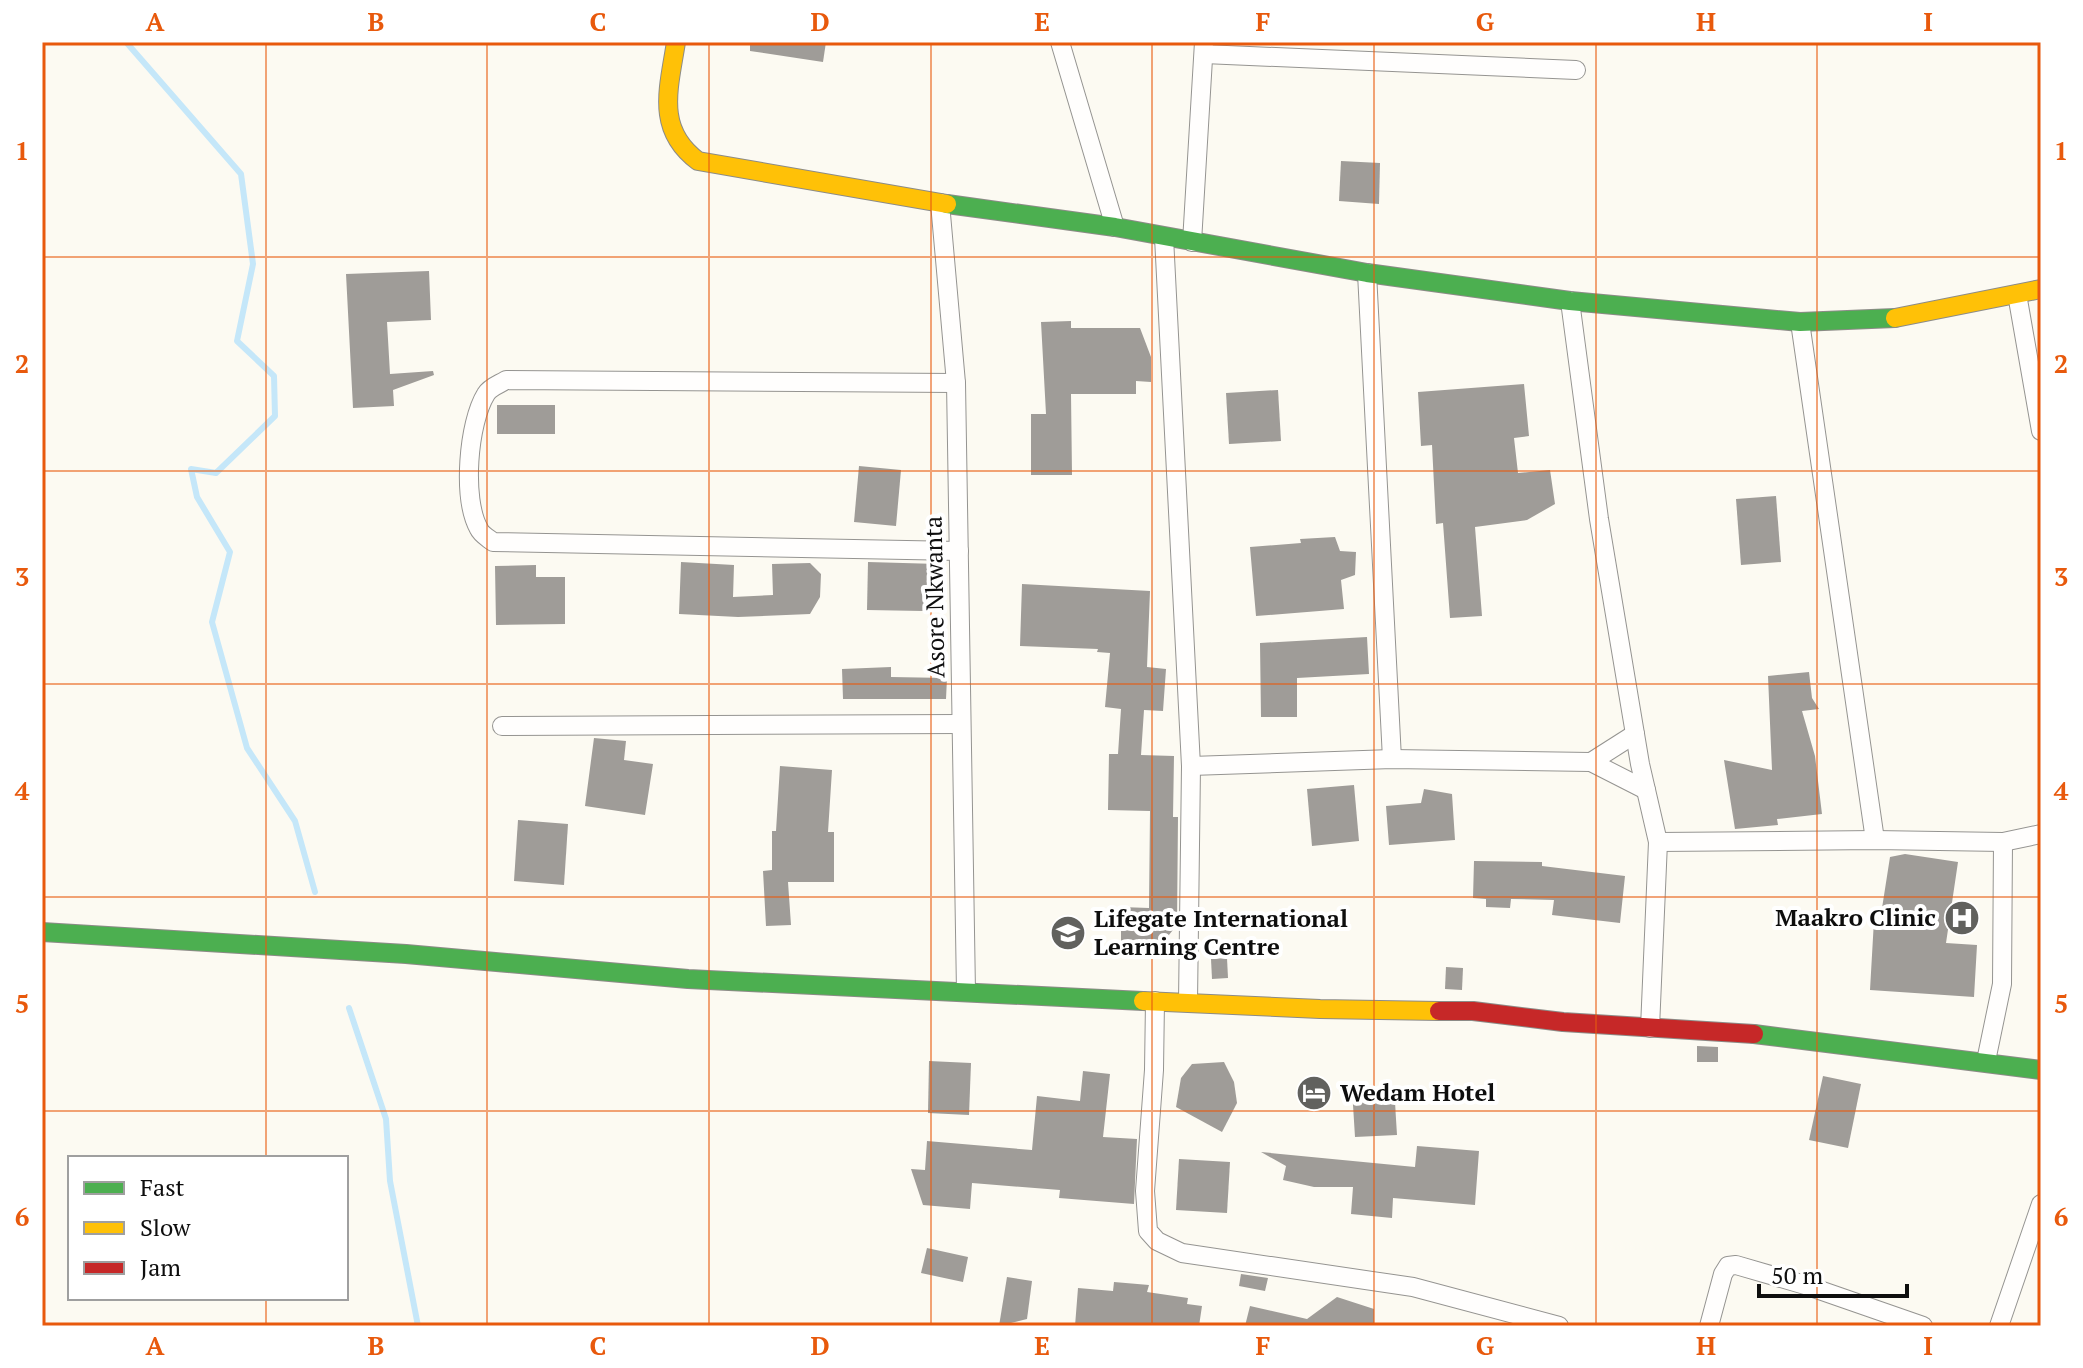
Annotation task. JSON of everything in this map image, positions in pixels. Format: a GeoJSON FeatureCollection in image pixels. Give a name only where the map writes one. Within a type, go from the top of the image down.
{"type":"FeatureCollection","features":[{"type":"Feature","properties":{"kind":"street"},"geometry":{"type":"LineString","coordinates":[[676,42],[667,115],[675,142],[698,161],[940,203],[1115,227],[1367,273],[1570,301],[1800,322],[1907,317],[2041,289]]}},
{"type":"Feature","properties":{"kind":"street"},"geometry":{"type":"LineString","coordinates":[[1060,42],[1115,227]]}},
{"type":"Feature","properties":{"kind":"street"},"geometry":{"type":"LineString","coordinates":[[1192,242],[1204,48],[1576,70]]}},
{"type":"Feature","properties":{"kind":"street","name":"Asore Nkwanta"},"geometry":{"type":"LineString","coordinates":[[940,203],[956,383],[966,992]]}},
{"type":"Feature","properties":{"kind":"street"},"geometry":{"type":"LineString","coordinates":[[1164,237],[1191,766],[1188,1002]]}},
{"type":"Feature","properties":{"kind":"street"},"geometry":{"type":"LineString","coordinates":[[1367,273],[1392,759]]}},
{"type":"Feature","properties":{"kind":"street"},"geometry":{"type":"LineString","coordinates":[[2017,294],[2041,431]]}},
{"type":"Feature","properties":{"kind":"street"},"geometry":{"type":"LineString","coordinates":[[1570,301],[1599,519],[1635,734],[1658,842],[1650,1028]]}},
{"type":"Feature","properties":{"kind":"street"},"geometry":{"type":"LineString","coordinates":[[1800,322],[1875,840]]}},
{"type":"Feature","properties":{"kind":"street"},"geometry":{"type":"LineString","coordinates":[[956,383],[506,380],[487,391],[476,419],[470,448],[470,498],[479,531],[493,542],[959,551]]}},
{"type":"Feature","properties":{"kind":"street"},"geometry":{"type":"LineString","coordinates":[[502,726],[961,724]]}},
{"type":"Feature","properties":{"kind":"street"},"geometry":{"type":"LineString","coordinates":[[1591,762],[1635,734]]}},
{"type":"Feature","properties":{"kind":"street"},"geometry":{"type":"LineString","coordinates":[[1191,766],[1392,759],[1591,762],[1646,790]]}},
{"type":"Feature","properties":{"kind":"street"},"geometry":{"type":"LineString","coordinates":[[1658,842],[2003,842],[2041,834]]}},
{"type":"Feature","properties":{"kind":"street"},"geometry":{"type":"LineString","coordinates":[[1986,1061],[2002,984],[2003,842]]}},
{"type":"Feature","properties":{"kind":"street"},"geometry":{"type":"LineString","coordinates":[[42,932],[406,954],[688,979],[1320,1009],[1473,1011],[1650,1028],[1780,1036],[2041,1070]]}},
{"type":"Feature","properties":{"kind":"street"},"geometry":{"type":"LineString","coordinates":[[1155,1001],[1154,1070],[1145,1191],[1148,1231],[1157,1241],[1182,1253],[1413,1287],[1559,1326]]}},
{"type":"Feature","properties":{"kind":"street"},"geometry":{"type":"LineString","coordinates":[[1999,1326],[2041,1204]]}},
{"type":"Feature","properties":{"kind":"street"},"geometry":{"type":"LineString","coordinates":[[1709,1326],[1723,1274],[1728,1266],[1736,1265],[1923,1326]]}},
{"type":"Feature","properties":{"kind":"building"},"geometry":{"type":"Polygon","coordinates":[[[750,42],[826,42],[823,62],[750,51],[750,42]]]}},
{"type":"Feature","properties":{"kind":"building"},"geometry":{"type":"Polygon","coordinates":[[[1341,161],[1380,163],[1379,204],[1339,201],[1341,161]]]}},
{"type":"Feature","properties":{"kind":"building"},"geometry":{"type":"Polygon","coordinates":[[[429,271],[431,320],[387,322],[390,374],[433,371],[434,375],[393,390],[394,406],[353,408],[346,274],[429,271]]]}},
{"type":"Feature","properties":{"kind":"building"},"geometry":{"type":"Polygon","coordinates":[[[1071,321],[1071,328],[1140,328],[1151,357],[1151,382],[1136,381],[1136,394],[1071,394],[1072,475],[1031,475],[1031,414],[1046,414],[1041,322],[1071,321]]]}},
{"type":"Feature","properties":{"kind":"building"},"geometry":{"type":"Polygon","coordinates":[[[1524,384],[1529,436],[1514,438],[1518,473],[1550,470],[1555,504],[1527,520],[1475,527],[1482,616],[1450,618],[1443,523],[1436,524],[1432,445],[1421,446],[1418,392],[1524,384]]]}},
{"type":"Feature","properties":{"kind":"building"},"geometry":{"type":"Polygon","coordinates":[[[1278,390],[1281,441],[1229,444],[1226,393],[1278,390]]]}},
{"type":"Feature","properties":{"kind":"building"},"geometry":{"type":"Polygon","coordinates":[[[497,405],[555,405],[555,434],[497,434],[497,405]]]}},
{"type":"Feature","properties":{"kind":"building"},"geometry":{"type":"Polygon","coordinates":[[[859,466],[901,470],[896,526],[854,522],[859,466]]]}},
{"type":"Feature","properties":{"kind":"building"},"geometry":{"type":"Polygon","coordinates":[[[1776,496],[1781,562],[1741,565],[1736,499],[1776,496]]]}},
{"type":"Feature","properties":{"kind":"building"},"geometry":{"type":"Polygon","coordinates":[[[1335,537],[1340,551],[1356,552],[1355,575],[1341,580],[1344,609],[1256,616],[1250,547],[1335,537]]]}},
{"type":"Feature","properties":{"kind":"building"},"geometry":{"type":"Polygon","coordinates":[[[681,562],[734,565],[733,597],[773,595],[772,564],[810,563],[821,574],[820,597],[810,614],[738,617],[679,614],[681,562]]]}},
{"type":"Feature","properties":{"kind":"building"},"geometry":{"type":"Polygon","coordinates":[[[868,562],[938,564],[923,611],[867,610],[868,562]]]}},
{"type":"Feature","properties":{"kind":"building"},"geometry":{"type":"Polygon","coordinates":[[[536,565],[536,577],[565,577],[565,624],[496,625],[495,566],[536,565]]]}},
{"type":"Feature","properties":{"kind":"building"},"geometry":{"type":"Polygon","coordinates":[[[1022,584],[1150,591],[1147,667],[1166,669],[1163,711],[1144,710],[1141,755],[1174,756],[1173,817],[1178,817],[1177,925],[1160,946],[1121,945],[1121,907],[1149,908],[1150,811],[1108,810],[1109,754],[1118,754],[1121,709],[1105,707],[1110,653],[1097,652],[1098,649],[1020,646],[1022,584]]]}},
{"type":"Feature","properties":{"kind":"building"},"geometry":{"type":"Polygon","coordinates":[[[1367,637],[1369,674],[1297,678],[1297,717],[1261,717],[1260,643],[1367,637]]]}},
{"type":"Feature","properties":{"kind":"building"},"geometry":{"type":"Polygon","coordinates":[[[891,667],[891,677],[947,678],[946,699],[843,699],[842,669],[891,667]]]}},
{"type":"Feature","properties":{"kind":"building"},"geometry":{"type":"Polygon","coordinates":[[[1809,672],[1812,698],[1819,709],[1802,711],[1815,756],[1822,814],[1777,819],[1778,825],[1735,829],[1724,760],[1772,770],[1768,676],[1809,672]]]}},
{"type":"Feature","properties":{"kind":"building"},"geometry":{"type":"Polygon","coordinates":[[[594,738],[626,741],[624,760],[653,764],[645,815],[585,806],[594,738]]]}},
{"type":"Feature","properties":{"kind":"building"},"geometry":{"type":"Polygon","coordinates":[[[780,766],[832,770],[828,832],[834,832],[834,882],[788,882],[791,925],[766,926],[763,871],[772,870],[772,831],[776,831],[780,766]]]}},
{"type":"Feature","properties":{"kind":"building"},"geometry":{"type":"Polygon","coordinates":[[[1354,785],[1359,841],[1312,846],[1307,789],[1354,785]]]}},
{"type":"Feature","properties":{"kind":"building"},"geometry":{"type":"Polygon","coordinates":[[[1424,789],[1452,794],[1455,840],[1389,845],[1386,806],[1421,803],[1424,789]]]}},
{"type":"Feature","properties":{"kind":"building"},"geometry":{"type":"Polygon","coordinates":[[[518,820],[568,824],[564,885],[514,881],[518,820]]]}},
{"type":"Feature","properties":{"kind":"building"},"geometry":{"type":"Polygon","coordinates":[[[1905,854],[1958,862],[1946,943],[1977,945],[1974,997],[1870,990],[1874,920],[1880,921],[1890,857],[1905,854]]]}},
{"type":"Feature","properties":{"kind":"building"},"geometry":{"type":"Polygon","coordinates":[[[1474,861],[1542,862],[1542,866],[1625,876],[1620,923],[1552,915],[1554,900],[1511,899],[1510,908],[1486,907],[1486,899],[1473,898],[1474,861]]]}},
{"type":"Feature","properties":{"kind":"building"},"geometry":{"type":"Polygon","coordinates":[[[1227,958],[1228,978],[1212,979],[1211,959],[1227,958]]]}},
{"type":"Feature","properties":{"kind":"building"},"geometry":{"type":"Polygon","coordinates":[[[1446,967],[1463,968],[1462,990],[1445,989],[1446,967]]]}},
{"type":"Feature","properties":{"kind":"building"},"geometry":{"type":"Polygon","coordinates":[[[1697,1046],[1718,1047],[1718,1062],[1697,1062],[1697,1046]]]}},
{"type":"Feature","properties":{"kind":"building"},"geometry":{"type":"Polygon","coordinates":[[[929,1061],[971,1063],[969,1115],[928,1113],[929,1061]]]}},
{"type":"Feature","properties":{"kind":"building"},"geometry":{"type":"Polygon","coordinates":[[[1224,1062],[1234,1082],[1237,1103],[1222,1132],[1176,1107],[1181,1078],[1192,1064],[1224,1062]]]}},
{"type":"Feature","properties":{"kind":"building"},"geometry":{"type":"Polygon","coordinates":[[[1083,1071],[1110,1074],[1103,1137],[1137,1139],[1134,1204],[1059,1198],[1060,1190],[972,1183],[970,1209],[923,1205],[911,1169],[925,1170],[927,1141],[1032,1150],[1037,1096],[1080,1101],[1083,1071]]]}},
{"type":"Feature","properties":{"kind":"building"},"geometry":{"type":"Polygon","coordinates":[[[1823,1076],[1861,1084],[1848,1148],[1809,1140],[1823,1076]]]}},
{"type":"Feature","properties":{"kind":"building"},"geometry":{"type":"Polygon","coordinates":[[[1394,1086],[1397,1135],[1355,1137],[1352,1089],[1394,1086]]]}},
{"type":"Feature","properties":{"kind":"building"},"geometry":{"type":"Polygon","coordinates":[[[1417,1146],[1479,1151],[1475,1205],[1393,1198],[1392,1218],[1351,1214],[1353,1187],[1314,1187],[1283,1180],[1286,1166],[1261,1152],[1415,1167],[1417,1146]]]}},
{"type":"Feature","properties":{"kind":"building"},"geometry":{"type":"Polygon","coordinates":[[[1179,1159],[1230,1162],[1227,1213],[1176,1210],[1179,1159]]]}},
{"type":"Feature","properties":{"kind":"building"},"geometry":{"type":"Polygon","coordinates":[[[927,1248],[968,1257],[963,1282],[921,1273],[927,1248]]]}},
{"type":"Feature","properties":{"kind":"building"},"geometry":{"type":"Polygon","coordinates":[[[1241,1274],[1268,1278],[1265,1291],[1239,1286],[1241,1274]]]}},
{"type":"Feature","properties":{"kind":"building"},"geometry":{"type":"Polygon","coordinates":[[[1007,1277],[1032,1281],[1027,1319],[999,1326],[1007,1277]]]}},
{"type":"Feature","properties":{"kind":"building"},"geometry":{"type":"Polygon","coordinates":[[[1114,1282],[1149,1285],[1147,1292],[1188,1298],[1187,1304],[1202,1306],[1199,1326],[1075,1326],[1078,1288],[1113,1291],[1114,1282]]]}},
{"type":"Feature","properties":{"kind":"building"},"geometry":{"type":"Polygon","coordinates":[[[1337,1297],[1374,1309],[1374,1326],[1245,1326],[1250,1306],[1307,1319],[1337,1297]]]}},
{"type":"Feature","properties":{"kind":"waterway"},"geometry":{"type":"LineString","coordinates":[[126,42],[241,174],[253,264],[237,341],[274,376],[275,416],[216,473],[191,469],[197,497],[230,552],[212,622],[247,748],[295,821],[315,892]]}},
{"type":"Feature","properties":{"kind":"waterway"},"geometry":{"type":"LineString","coordinates":[[349,1008],[386,1119],[390,1181],[418,1326]]}},
{"type":"Feature","properties":{"kind":"traffic: fast"},"geometry":{"type":"LineString","coordinates":[[947,204],[1115,227],[1367,273],[1570,301],[1800,322],[1895,318]]}},
{"type":"Feature","properties":{"kind":"traffic: fast"},"geometry":{"type":"LineString","coordinates":[[42,932],[406,954],[688,979],[1143,1001]]}},
{"type":"Feature","properties":{"kind":"traffic: fast"},"geometry":{"type":"LineString","coordinates":[[1754,1034],[2041,1070]]}},
{"type":"Feature","properties":{"kind":"traffic: slow"},"geometry":{"type":"LineString","coordinates":[[676,42],[669,91],[670,121],[684,149],[698,161],[947,204]]}},
{"type":"Feature","properties":{"kind":"traffic: slow"},"geometry":{"type":"LineString","coordinates":[[1895,318],[2041,289]]}},
{"type":"Feature","properties":{"kind":"traffic: slow"},"geometry":{"type":"LineString","coordinates":[[1143,1001],[1439,1011]]}},
{"type":"Feature","properties":{"kind":"traffic: jam"},"geometry":{"type":"LineString","coordinates":[[1439,1011],[1473,1011],[1563,1022],[1754,1034]]}},
{"type":"Feature","properties":{"kind":"place","name":"Maakro Clinic"},"geometry":{"type":"Point","coordinates":[1962,918]}},
{"type":"Feature","properties":{"kind":"place","name":"Lifegate International Learning Centre"},"geometry":{"type":"Point","coordinates":[1068,933]}},
{"type":"Feature","properties":{"kind":"place","name":"Wedam Hotel"},"geometry":{"type":"Point","coordinates":[1314,1093]}}]}
